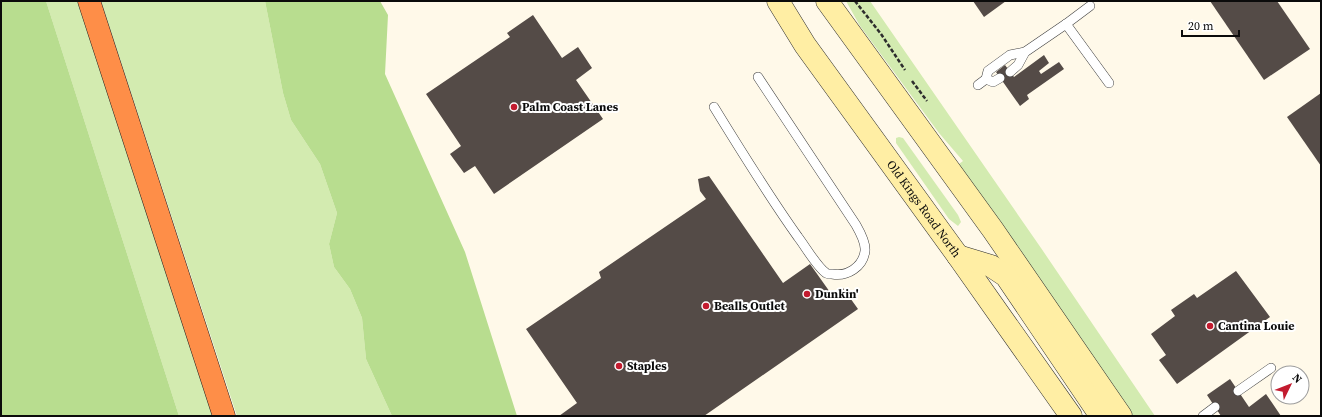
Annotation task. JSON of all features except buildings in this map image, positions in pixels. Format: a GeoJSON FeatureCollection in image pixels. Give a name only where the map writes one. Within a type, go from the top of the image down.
{"type":"FeatureCollection","features":[{"type":"Feature","properties":{"kind":"highway"},"geometry":{"type":"LineString","coordinates":[[89,1],[224,416]]}},
{"type":"Feature","properties":{"kind":"street","name":"Old Kings Road North"},"geometry":{"type":"LineString","coordinates":[[778,1],[805,45],[958,256],[1071,416]]}},
{"type":"Feature","properties":{"kind":"street"},"geometry":{"type":"LineString","coordinates":[[827,1],[993,230],[1120,416]]}},
{"type":"Feature","properties":{"kind":"street"},"geometry":{"type":"LineString","coordinates":[[958,256],[991,266],[1006,276],[1098,412],[1108,416]]}},
{"type":"Feature","properties":{"kind":"lane"},"geometry":{"type":"LineString","coordinates":[[978,85],[986,79],[988,72],[1010,55],[1025,52],[1090,6]]}},
{"type":"Feature","properties":{"kind":"lane"},"geometry":{"type":"LineString","coordinates":[[1066,24],[1109,83]]}},
{"type":"Feature","properties":{"kind":"lane"},"geometry":{"type":"LineString","coordinates":[[1010,72],[1018,65],[1025,52]]}},
{"type":"Feature","properties":{"kind":"lane"},"geometry":{"type":"LineString","coordinates":[[714,107],[774,203],[817,264],[826,274],[836,275],[852,271],[858,266],[865,250],[863,238],[856,225],[758,77]]}},
{"type":"Feature","properties":{"kind":"lane"},"geometry":{"type":"LineString","coordinates":[[986,79],[994,82],[1000,78]]}},
{"type":"Feature","properties":{"kind":"lane"},"geometry":{"type":"LineString","coordinates":[[1238,391],[1270,369]]}},
{"type":"Feature","properties":{"kind":"lane"},"geometry":{"type":"LineString","coordinates":[[1203,416],[1215,407]]}},
{"type":"Feature","properties":{"kind":"green space"},"geometry":{"type":"Polygon","coordinates":[[[1,1],[46,1],[179,416],[1,416],[1,1]]]}},
{"type":"Feature","properties":{"kind":"green space"},"geometry":{"type":"Polygon","coordinates":[[[46,1],[82,1],[218,416],[179,416],[46,1]]]}},
{"type":"Feature","properties":{"kind":"green space"},"geometry":{"type":"Polygon","coordinates":[[[101,1],[265,1],[283,93],[291,120],[320,164],[337,213],[329,244],[334,267],[350,289],[362,318],[366,359],[392,416],[237,416],[101,1]]]}},
{"type":"Feature","properties":{"kind":"green space"},"geometry":{"type":"Polygon","coordinates":[[[265,1],[380,1],[388,15],[385,74],[465,252],[517,416],[392,416],[366,359],[362,318],[350,289],[334,267],[329,244],[337,213],[320,164],[291,120],[283,93],[265,1]]]}},
{"type":"Feature","properties":{"kind":"green space"},"geometry":{"type":"Polygon","coordinates":[[[846,1],[870,1],[1155,416],[1132,416],[959,164],[963,161],[939,133],[860,26],[846,1]]]}},
{"type":"Feature","properties":{"kind":"green space"},"geometry":{"type":"Polygon","coordinates":[[[896,138],[903,138],[958,215],[961,222],[958,226],[949,219],[896,143],[896,138]]]}},
{"type":"Feature","properties":{"kind":"place","name":"Palm Coast Lanes"},"geometry":{"type":"Point","coordinates":[514,107]}},
{"type":"Feature","properties":{"kind":"place","name":"Dunkin'"},"geometry":{"type":"Point","coordinates":[807,294]}},
{"type":"Feature","properties":{"kind":"place","name":"Bealls Outlet"},"geometry":{"type":"Point","coordinates":[706,306]}},
{"type":"Feature","properties":{"kind":"place","name":"Cantina Louie"},"geometry":{"type":"Point","coordinates":[1210,326]}},
{"type":"Feature","properties":{"kind":"place","name":"Staples"},"geometry":{"type":"Point","coordinates":[619,366]}}]}
